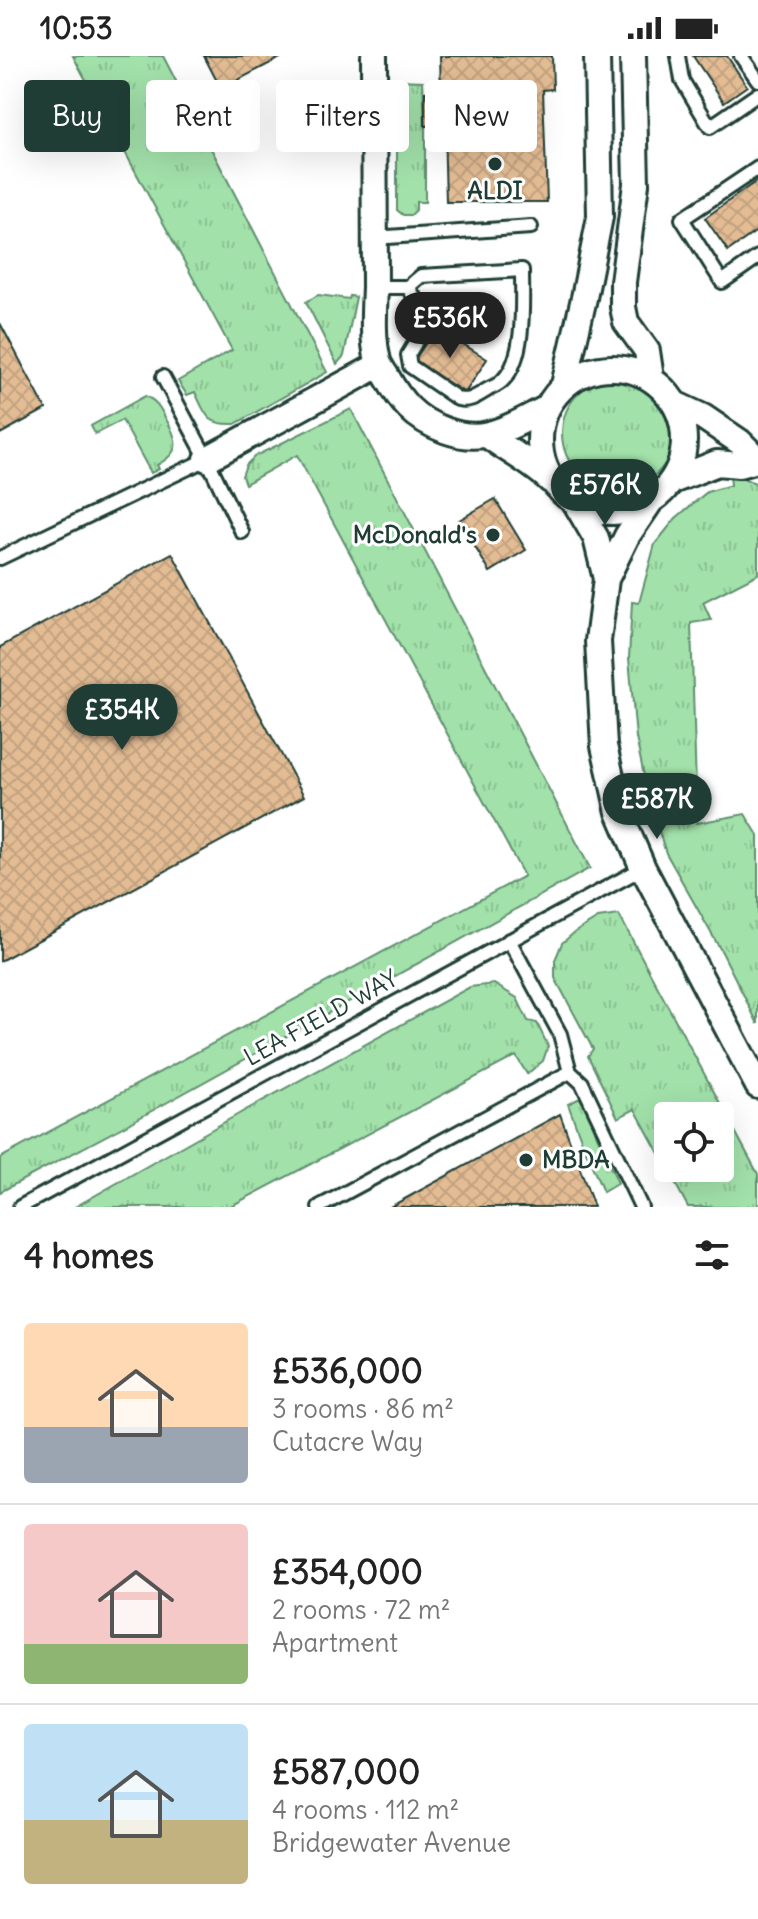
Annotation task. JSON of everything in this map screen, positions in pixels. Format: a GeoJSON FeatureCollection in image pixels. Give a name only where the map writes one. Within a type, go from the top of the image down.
{"type":"FeatureCollection","features":[{"type":"Feature","properties":{"kind":"street"},"geometry":{"type":"LineString","coordinates":[[374,56],[374,324],[379,365],[409,408],[441,428],[462,435],[487,435],[545,409]]}},
{"type":"Feature","properties":{"kind":"street"},"geometry":{"type":"LineString","coordinates":[[564,385],[600,217],[597,56]]}},
{"type":"Feature","properties":{"kind":"street"},"geometry":{"type":"LineString","coordinates":[[633,56],[636,184],[623,282],[623,307],[626,322],[647,351],[651,378]]}},
{"type":"Feature","properties":{"kind":"street"},"geometry":{"type":"LineString","coordinates":[[207,459],[379,365]]}},
{"type":"Feature","properties":{"kind":"street"},"geometry":{"type":"LineString","coordinates":[[487,435],[514,455],[533,464],[564,495],[575,502],[593,510],[612,513],[632,510],[650,502],[672,481],[684,448],[682,419],[665,390],[651,378],[616,367],[597,368],[564,385],[545,409],[540,429],[544,466],[555,485]]}},
{"type":"Feature","properties":{"kind":"street"},"geometry":{"type":"LineString","coordinates":[[675,404],[703,417],[740,442],[758,460]]}},
{"type":"Feature","properties":{"kind":"street"},"geometry":{"type":"LineString","coordinates":[[672,481],[717,463],[739,465],[758,460]]}},
{"type":"Feature","properties":{"kind":"street"},"geometry":{"type":"LineString","coordinates":[[575,502],[596,538],[606,579]]}},
{"type":"Feature","properties":{"kind":"street"},"geometry":{"type":"LineString","coordinates":[[650,502],[627,536],[606,579],[598,641],[604,746],[619,812],[643,868],[758,1086]]}},
{"type":"Feature","properties":{"kind":"lane"},"geometry":{"type":"LineString","coordinates":[[678,56],[682,80],[710,127],[758,94]]}},
{"type":"Feature","properties":{"kind":"lane"},"geometry":{"type":"LineString","coordinates":[[741,56],[758,80]]}},
{"type":"Feature","properties":{"kind":"lane"},"geometry":{"type":"LineString","coordinates":[[758,168],[682,219],[722,282],[758,257]]}},
{"type":"Feature","properties":{"kind":"lane"},"geometry":{"type":"LineString","coordinates":[[374,238],[531,227]]}},
{"type":"Feature","properties":{"kind":"lane"},"geometry":{"type":"LineString","coordinates":[[375,287],[408,287],[421,276],[522,270],[519,344],[507,375],[501,382],[464,400],[414,371],[408,355],[429,320],[408,287]]}},
{"type":"Feature","properties":{"kind":"lane"},"geometry":{"type":"LineString","coordinates":[[163,377],[242,532]]}},
{"type":"Feature","properties":{"kind":"lane"},"geometry":{"type":"LineString","coordinates":[[0,558],[207,459]]}},
{"type":"Feature","properties":{"kind":"lane","name":"LEA FIELD WAY"},"geometry":{"type":"LineString","coordinates":[[20,1207],[643,868]]}},
{"type":"Feature","properties":{"kind":"lane"},"geometry":{"type":"LineString","coordinates":[[509,940],[560,1034],[570,1072],[582,1083],[641,1207]]}},
{"type":"Feature","properties":{"kind":"lane"},"geometry":{"type":"LineString","coordinates":[[319,1207],[570,1072]]}},
{"type":"Feature","properties":{"kind":"green space"},"geometry":{"type":"Polygon","coordinates":[[[73,56],[163,56],[175,80],[146,80],[146,152],[213,152],[327,372],[235,424],[212,420],[195,392],[187,395],[178,381],[232,350],[125,152],[130,152],[130,80],[86,80],[73,56]]]}},
{"type":"Feature","properties":{"kind":"green space"},"geometry":{"type":"Polygon","coordinates":[[[409,80],[423,81],[425,202],[416,202],[416,210],[411,215],[403,215],[397,210],[397,152],[409,152],[409,80]]]}},
{"type":"Feature","properties":{"kind":"green space"},"geometry":{"type":"Polygon","coordinates":[[[318,295],[356,297],[344,356],[337,364],[306,302],[318,295]]]}},
{"type":"Feature","properties":{"kind":"green space"},"geometry":{"type":"Polygon","coordinates":[[[618,377],[639,381],[658,393],[670,412],[674,433],[670,454],[658,473],[639,485],[618,489],[597,485],[578,473],[566,454],[562,433],[566,412],[578,393],[597,381],[618,377]]]}},
{"type":"Feature","properties":{"kind":"green space"},"geometry":{"type":"Polygon","coordinates":[[[145,396],[160,408],[175,440],[174,451],[157,465],[159,469],[151,473],[122,420],[95,434],[91,426],[145,396]]]}},
{"type":"Feature","properties":{"kind":"green space"},"geometry":{"type":"Polygon","coordinates":[[[351,409],[590,868],[0,1192],[0,1158],[524,876],[297,455],[245,484],[242,476],[246,465],[255,456],[351,409]]]}},
{"type":"Feature","properties":{"kind":"green space"},"geometry":{"type":"Polygon","coordinates":[[[730,476],[758,484],[758,574],[703,602],[711,620],[691,623],[697,823],[745,814],[758,835],[758,1024],[666,853],[650,804],[636,738],[629,658],[632,602],[639,603],[655,544],[676,518],[707,492],[731,485],[730,476]]]}},
{"type":"Feature","properties":{"kind":"green space"},"geometry":{"type":"Polygon","coordinates":[[[619,915],[719,1102],[654,1102],[654,1144],[635,1109],[618,1118],[588,1056],[593,1049],[555,978],[555,960],[562,943],[598,918],[619,915]]]}},
{"type":"Feature","properties":{"kind":"green space"},"geometry":{"type":"Polygon","coordinates":[[[494,984],[517,998],[528,1021],[537,1023],[548,1046],[543,1061],[527,1074],[516,1056],[229,1207],[75,1207],[470,987],[494,984]]]}},
{"type":"Feature","properties":{"kind":"green space"},"geometry":{"type":"Polygon","coordinates":[[[584,1096],[597,1136],[618,1183],[603,1192],[568,1104],[584,1096]]]}},
{"type":"Feature","properties":{"kind":"green space"},"geometry":{"type":"Polygon","coordinates":[[[734,1129],[758,1174],[758,1207],[688,1207],[674,1182],[734,1182],[734,1129]]]}},
{"type":"Feature","properties":{"kind":"building"},"geometry":{"type":"Polygon","coordinates":[[[204,56],[284,56],[238,80],[216,80],[204,56]]]}},
{"type":"Feature","properties":{"kind":"building"},"geometry":{"type":"Polygon","coordinates":[[[440,56],[552,56],[553,89],[543,90],[547,202],[446,202],[445,152],[537,152],[537,80],[441,80],[440,56]]]}},
{"type":"Feature","properties":{"kind":"building"},"geometry":{"type":"Polygon","coordinates":[[[693,56],[727,56],[747,86],[724,102],[693,56]]]}},
{"type":"Feature","properties":{"kind":"building"},"geometry":{"type":"Polygon","coordinates":[[[758,180],[758,230],[728,251],[705,218],[758,180]]]}},
{"type":"Feature","properties":{"kind":"building"},"geometry":{"type":"Polygon","coordinates":[[[0,323],[46,409],[0,434],[0,323]]]}},
{"type":"Feature","properties":{"kind":"building"},"geometry":{"type":"Polygon","coordinates":[[[436,327],[487,359],[465,393],[414,361],[436,327]]]}},
{"type":"Feature","properties":{"kind":"building","name":"McDonald's"},"geometry":{"type":"Polygon","coordinates":[[[495,499],[526,550],[490,572],[459,520],[495,499]]]}},
{"type":"Feature","properties":{"kind":"building"},"geometry":{"type":"Polygon","coordinates":[[[172,553],[304,796],[0,961],[0,647],[172,553]]]}},
{"type":"Feature","properties":{"kind":"building","name":"MBDA"},"geometry":{"type":"Polygon","coordinates":[[[560,1114],[594,1207],[390,1207],[560,1114]]]}},
{"type":"Feature","properties":{"kind":"place","name":"ALDI"},"geometry":{"type":"Point","coordinates":[495,164]}},
{"type":"Feature","properties":{"kind":"place","name":"McDonald's"},"geometry":{"type":"Point","coordinates":[493,535]}},
{"type":"Feature","properties":{"kind":"place","name":"MBDA"},"geometry":{"type":"Point","coordinates":[526,1160]}}]}
